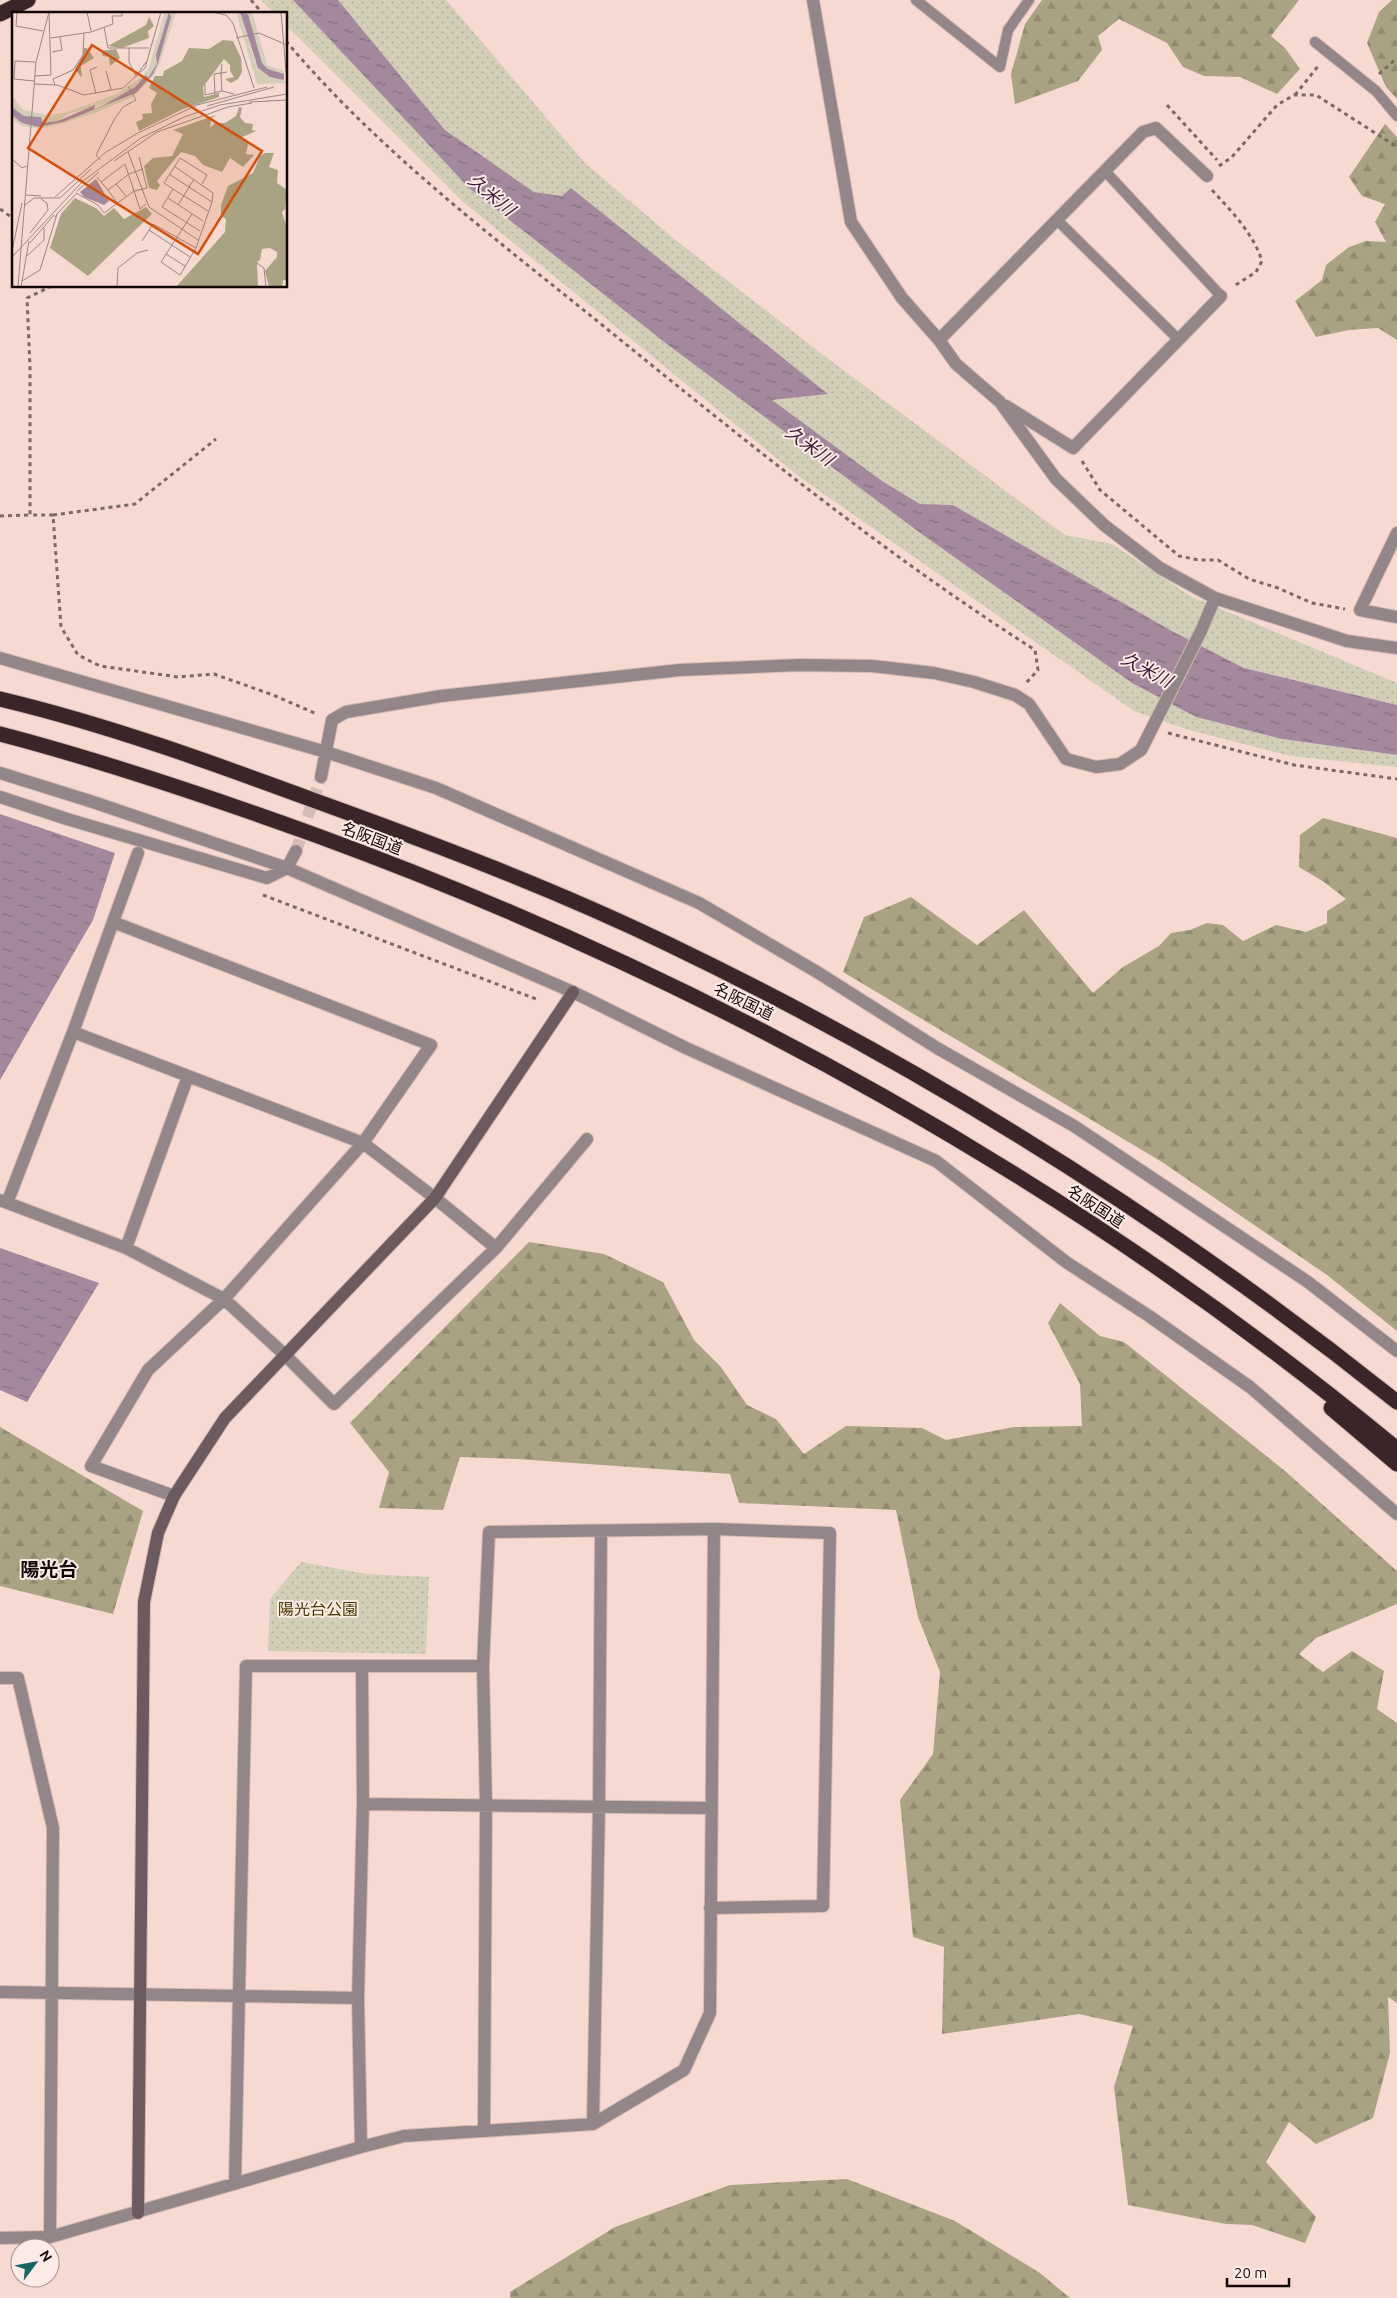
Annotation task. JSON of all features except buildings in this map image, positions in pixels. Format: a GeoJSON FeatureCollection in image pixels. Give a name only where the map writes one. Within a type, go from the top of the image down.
{"type":"FeatureCollection","features":[{"type":"Feature","properties":{"kind":"highway"},"geometry":{"type":"LineString","coordinates":[[0,14],[28,0]]}},
{"type":"Feature","properties":{"kind":"highway"},"geometry":{"type":"LineString","coordinates":[[0,690],[173,743],[274,786]]}},
{"type":"Feature","properties":{"kind":"highway","name":"名阪国道"},"geometry":{"type":"LineString","coordinates":[[0,699],[144,740],[397,831],[520,880],[664,942],[794,1006],[1042,1151],[1153,1223],[1269,1304],[1397,1402]]}},
{"type":"Feature","properties":{"kind":"highway","name":"名阪国道"},"geometry":{"type":"LineString","coordinates":[[0,734],[138,773],[362,852],[512,911],[652,975],[780,1038],[897,1102],[1135,1252],[1246,1331],[1397,1449]]}},
{"type":"Feature","properties":{"kind":"highway"},"geometry":{"type":"LineString","coordinates":[[1246,1331],[1397,1464]]}},
{"type":"Feature","properties":{"kind":"street"},"geometry":{"type":"LineString","coordinates":[[813,0],[851,222],[902,298],[940,340],[956,364],[1000,402],[1073,448],[1221,296]]}},
{"type":"Feature","properties":{"kind":"street"},"geometry":{"type":"LineString","coordinates":[[940,340],[1143,132],[1156,128],[1207,176]]}},
{"type":"Feature","properties":{"kind":"street"},"geometry":{"type":"LineString","coordinates":[[1000,402],[1056,480],[1104,525],[1160,568],[1215,598],[1347,641],[1397,648]]}},
{"type":"Feature","properties":{"kind":"street"},"geometry":{"type":"LineString","coordinates":[[1397,533],[1360,610],[1397,617]]}},
{"type":"Feature","properties":{"kind":"street"},"geometry":{"type":"LineString","coordinates":[[321,777],[332,720],[346,712],[441,696],[680,670],[800,665],[872,666],[934,673],[974,682],[1015,695],[1029,704],[1066,759],[1096,767],[1120,764],[1141,750],[1202,631],[1215,598]]}},
{"type":"Feature","properties":{"kind":"street"},"geometry":{"type":"LineString","coordinates":[[0,658],[326,752],[436,788],[699,903],[817,972],[938,1048],[1074,1126],[1308,1282],[1397,1351]]}},
{"type":"Feature","properties":{"kind":"street"},"geometry":{"type":"LineString","coordinates":[[0,773],[93,802],[287,868],[573,992],[686,1048],[936,1161],[1066,1262],[1149,1316],[1250,1387],[1397,1514]]}},
{"type":"Feature","properties":{"kind":"street"},"geometry":{"type":"LineString","coordinates":[[0,797],[66,819],[267,878],[287,868],[296,850]]}},
{"type":"Feature","properties":{"kind":"street"},"geometry":{"type":"LineString","coordinates":[[138,853],[73,1032],[3,1202],[126,1248],[224,1299],[285,1355],[334,1404],[496,1248],[587,1139]]}},
{"type":"Feature","properties":{"kind":"street"},"geometry":{"type":"LineString","coordinates":[[112,922],[431,1045],[363,1143],[224,1299],[148,1370],[91,1466],[174,1496]]}},
{"type":"Feature","properties":{"kind":"street"},"geometry":{"type":"LineString","coordinates":[[138,2212],[144,1602],[158,1533],[178,1486],[224,1418],[435,1198],[573,992]]}},
{"type":"Feature","properties":{"kind":"street"},"geometry":{"type":"LineString","coordinates":[[73,1032],[363,1143],[496,1248]]}},
{"type":"Feature","properties":{"kind":"street"},"geometry":{"type":"LineString","coordinates":[[126,1248],[188,1076]]}},
{"type":"Feature","properties":{"kind":"street"},"geometry":{"type":"LineString","coordinates":[[0,2238],[50,2237],[404,2136],[593,2124],[684,2070],[710,2013],[710,1808],[714,1529]]}},
{"type":"Feature","properties":{"kind":"street"},"geometry":{"type":"LineString","coordinates":[[484,2131],[486,1805],[483,1666],[489,1532],[714,1529],[830,1534],[823,1906],[710,1908]]}},
{"type":"Feature","properties":{"kind":"street"},"geometry":{"type":"LineString","coordinates":[[593,2124],[599,1806],[601,1530]]}},
{"type":"Feature","properties":{"kind":"street"},"geometry":{"type":"LineString","coordinates":[[235,2183],[246,1666],[483,1666]]}},
{"type":"Feature","properties":{"kind":"street"},"geometry":{"type":"LineString","coordinates":[[361,2147],[358,1998],[363,1804],[362,1666]]}},
{"type":"Feature","properties":{"kind":"street"},"geometry":{"type":"LineString","coordinates":[[0,1678],[18,1678],[53,1828],[50,2237]]}},
{"type":"Feature","properties":{"kind":"street"},"geometry":{"type":"LineString","coordinates":[[363,1804],[710,1808]]}},
{"type":"Feature","properties":{"kind":"street"},"geometry":{"type":"LineString","coordinates":[[0,1992],[358,1998]]}},
{"type":"Feature","properties":{"kind":"lane"},"geometry":{"type":"LineString","coordinates":[[916,0],[1000,67],[1008,30],[1029,0]]}},
{"type":"Feature","properties":{"kind":"lane"},"geometry":{"type":"LineString","coordinates":[[1315,42],[1376,91],[1397,116]]}},
{"type":"Feature","properties":{"kind":"lane"},"geometry":{"type":"LineString","coordinates":[[1105,171],[1221,296]]}},
{"type":"Feature","properties":{"kind":"lane"},"geometry":{"type":"LineString","coordinates":[[1057,220],[1178,339]]}},
{"type":"Feature","properties":{"kind":"path"},"geometry":{"type":"LineString","coordinates":[[251,0],[261,12]]}},
{"type":"Feature","properties":{"kind":"path"},"geometry":{"type":"LineString","coordinates":[[288,43],[386,146],[496,239],[802,486],[894,555],[1035,650],[1038,670],[1015,695]]}},
{"type":"Feature","properties":{"kind":"path"},"geometry":{"type":"LineString","coordinates":[[1383,71],[1397,58]]}},
{"type":"Feature","properties":{"kind":"path"},"geometry":{"type":"LineString","coordinates":[[1221,296],[1256,272],[1262,261],[1257,246],[1241,222],[1210,188],[1207,176],[1232,157],[1277,105],[1294,95],[1314,72]]}},
{"type":"Feature","properties":{"kind":"path"},"geometry":{"type":"LineString","coordinates":[[1294,95],[1316,95],[1397,147]]}},
{"type":"Feature","properties":{"kind":"path"},"geometry":{"type":"LineString","coordinates":[[1167,105],[1221,165]]}},
{"type":"Feature","properties":{"kind":"path"},"geometry":{"type":"LineString","coordinates":[[0,209],[12,218]]}},
{"type":"Feature","properties":{"kind":"path"},"geometry":{"type":"LineString","coordinates":[[30,515],[30,367],[27,298],[48,288]]}},
{"type":"Feature","properties":{"kind":"path"},"geometry":{"type":"LineString","coordinates":[[0,516],[53,515],[135,504],[216,439]]}},
{"type":"Feature","properties":{"kind":"path"},"geometry":{"type":"LineString","coordinates":[[1073,448],[1100,490],[1179,556],[1199,560],[1218,560],[1249,579],[1278,588],[1312,603],[1340,609],[1360,610]]}},
{"type":"Feature","properties":{"kind":"path"},"geometry":{"type":"LineString","coordinates":[[53,515],[61,627],[78,655],[100,666],[178,677],[214,674],[273,695],[332,720]]}},
{"type":"Feature","properties":{"kind":"path"},"geometry":{"type":"LineString","coordinates":[[1152,730],[1294,765],[1397,779]]}},
{"type":"Feature","properties":{"kind":"path"},"geometry":{"type":"LineString","coordinates":[[260,894],[536,999]]}},
{"type":"Feature","properties":{"kind":"green space"},"geometry":{"type":"Polygon","coordinates":[[[261,0],[293,0],[469,188],[668,345],[923,535],[1132,683],[1196,717],[1282,739],[1397,755],[1397,767],[1290,756],[1189,730],[1134,711],[801,478],[462,201],[288,27],[288,12],[273,12],[261,0]]]}},
{"type":"Feature","properties":{"kind":"green space"},"geometry":{"type":"Polygon","coordinates":[[[338,0],[446,0],[585,163],[678,242],[831,361],[1065,535],[1112,544],[1192,597],[1397,683],[1397,705],[1244,668],[1170,630],[953,505],[920,504],[882,481],[771,400],[828,394],[571,189],[562,196],[534,192],[445,130],[338,0]]]}},
{"type":"Feature","properties":{"kind":"green space"},"geometry":{"type":"Polygon","coordinates":[[[1042,0],[1299,0],[1271,36],[1285,48],[1300,69],[1277,94],[1240,77],[1204,76],[1183,67],[1167,43],[1119,19],[1098,36],[1102,50],[1078,81],[1015,104],[1011,74],[1025,24],[1042,0]]]}},
{"type":"Feature","properties":{"kind":"green space"},"geometry":{"type":"Polygon","coordinates":[[[1392,0],[1397,0],[1397,99],[1386,87],[1367,43],[1379,12],[1392,0]]]}},
{"type":"Feature","properties":{"kind":"green space"},"geometry":{"type":"Polygon","coordinates":[[[1385,124],[1397,137],[1397,340],[1378,328],[1349,330],[1316,337],[1295,301],[1322,280],[1326,265],[1349,247],[1366,241],[1386,242],[1375,222],[1385,204],[1362,196],[1349,177],[1385,124]]]}},
{"type":"Feature","properties":{"kind":"green space"},"geometry":{"type":"Polygon","coordinates":[[[1323,818],[1397,838],[1397,1331],[1327,1275],[1162,1162],[843,972],[864,917],[911,897],[977,945],[1024,910],[1093,993],[1123,967],[1159,946],[1171,933],[1190,930],[1207,923],[1223,925],[1243,941],[1276,925],[1306,932],[1327,923],[1327,911],[1346,899],[1324,882],[1299,867],[1300,835],[1323,818]]]}},
{"type":"Feature","properties":{"kind":"green space"},"geometry":{"type":"Polygon","coordinates":[[[529,1242],[604,1254],[663,1282],[694,1340],[721,1367],[747,1405],[776,1419],[804,1454],[846,1426],[922,1428],[946,1440],[1014,1427],[1082,1426],[1080,1384],[1048,1323],[1060,1303],[1100,1336],[1124,1342],[1285,1471],[1397,1571],[1397,1604],[1316,1638],[1299,1654],[1323,1672],[1352,1651],[1384,1671],[1377,1709],[1397,1723],[1397,2003],[1388,1997],[1390,2053],[1373,2118],[1316,2144],[1289,2122],[1266,2162],[1316,2217],[1305,2243],[1252,2225],[1226,2224],[1128,2205],[1114,2087],[1133,2026],[1079,2014],[942,2034],[944,1947],[913,1937],[900,1800],[933,1754],[940,1672],[918,1617],[896,1510],[739,1503],[730,1474],[517,1459],[460,1457],[443,1510],[379,1508],[389,1472],[350,1423],[529,1242]]]}},
{"type":"Feature","properties":{"kind":"green space"},"geometry":{"type":"Polygon","coordinates":[[[0,1427],[143,1511],[113,1614],[0,1586],[0,1427]]]}},
{"type":"Feature","properties":{"kind":"green space","name":"陽光台公園"},"geometry":{"type":"Polygon","coordinates":[[[301,1562],[367,1574],[429,1577],[426,1654],[268,1651],[270,1599],[301,1562]]]}},
{"type":"Feature","properties":{"kind":"green space"},"geometry":{"type":"Polygon","coordinates":[[[847,2179],[955,2221],[1040,2273],[1070,2298],[510,2298],[510,2292],[615,2227],[730,2185],[847,2179]]]}},
{"type":"Feature","properties":{"kind":"water","name":"久米川"},"geometry":{"type":"Polygon","coordinates":[[[293,0],[338,0],[445,130],[534,192],[562,196],[571,188],[828,394],[772,400],[882,481],[920,504],[953,505],[1170,630],[1244,668],[1397,705],[1397,755],[1282,739],[1196,717],[1132,683],[923,535],[668,345],[469,188],[293,0]]]}},
{"type":"Feature","properties":{"kind":"water"},"geometry":{"type":"Polygon","coordinates":[[[0,814],[115,853],[93,920],[0,1080],[0,814]]]}},
{"type":"Feature","properties":{"kind":"water"},"geometry":{"type":"Polygon","coordinates":[[[0,1248],[99,1283],[27,1402],[0,1390],[0,1248]]]}},
{"type":"Feature","properties":{"kind":"tunnel"},"geometry":{"type":"LineString","coordinates":[[296,851],[321,777]]}},
{"type":"Feature","properties":{"kind":"district","name":"陽光台"},"geometry":{"type":"Point","coordinates":[49,1569]}}]}
